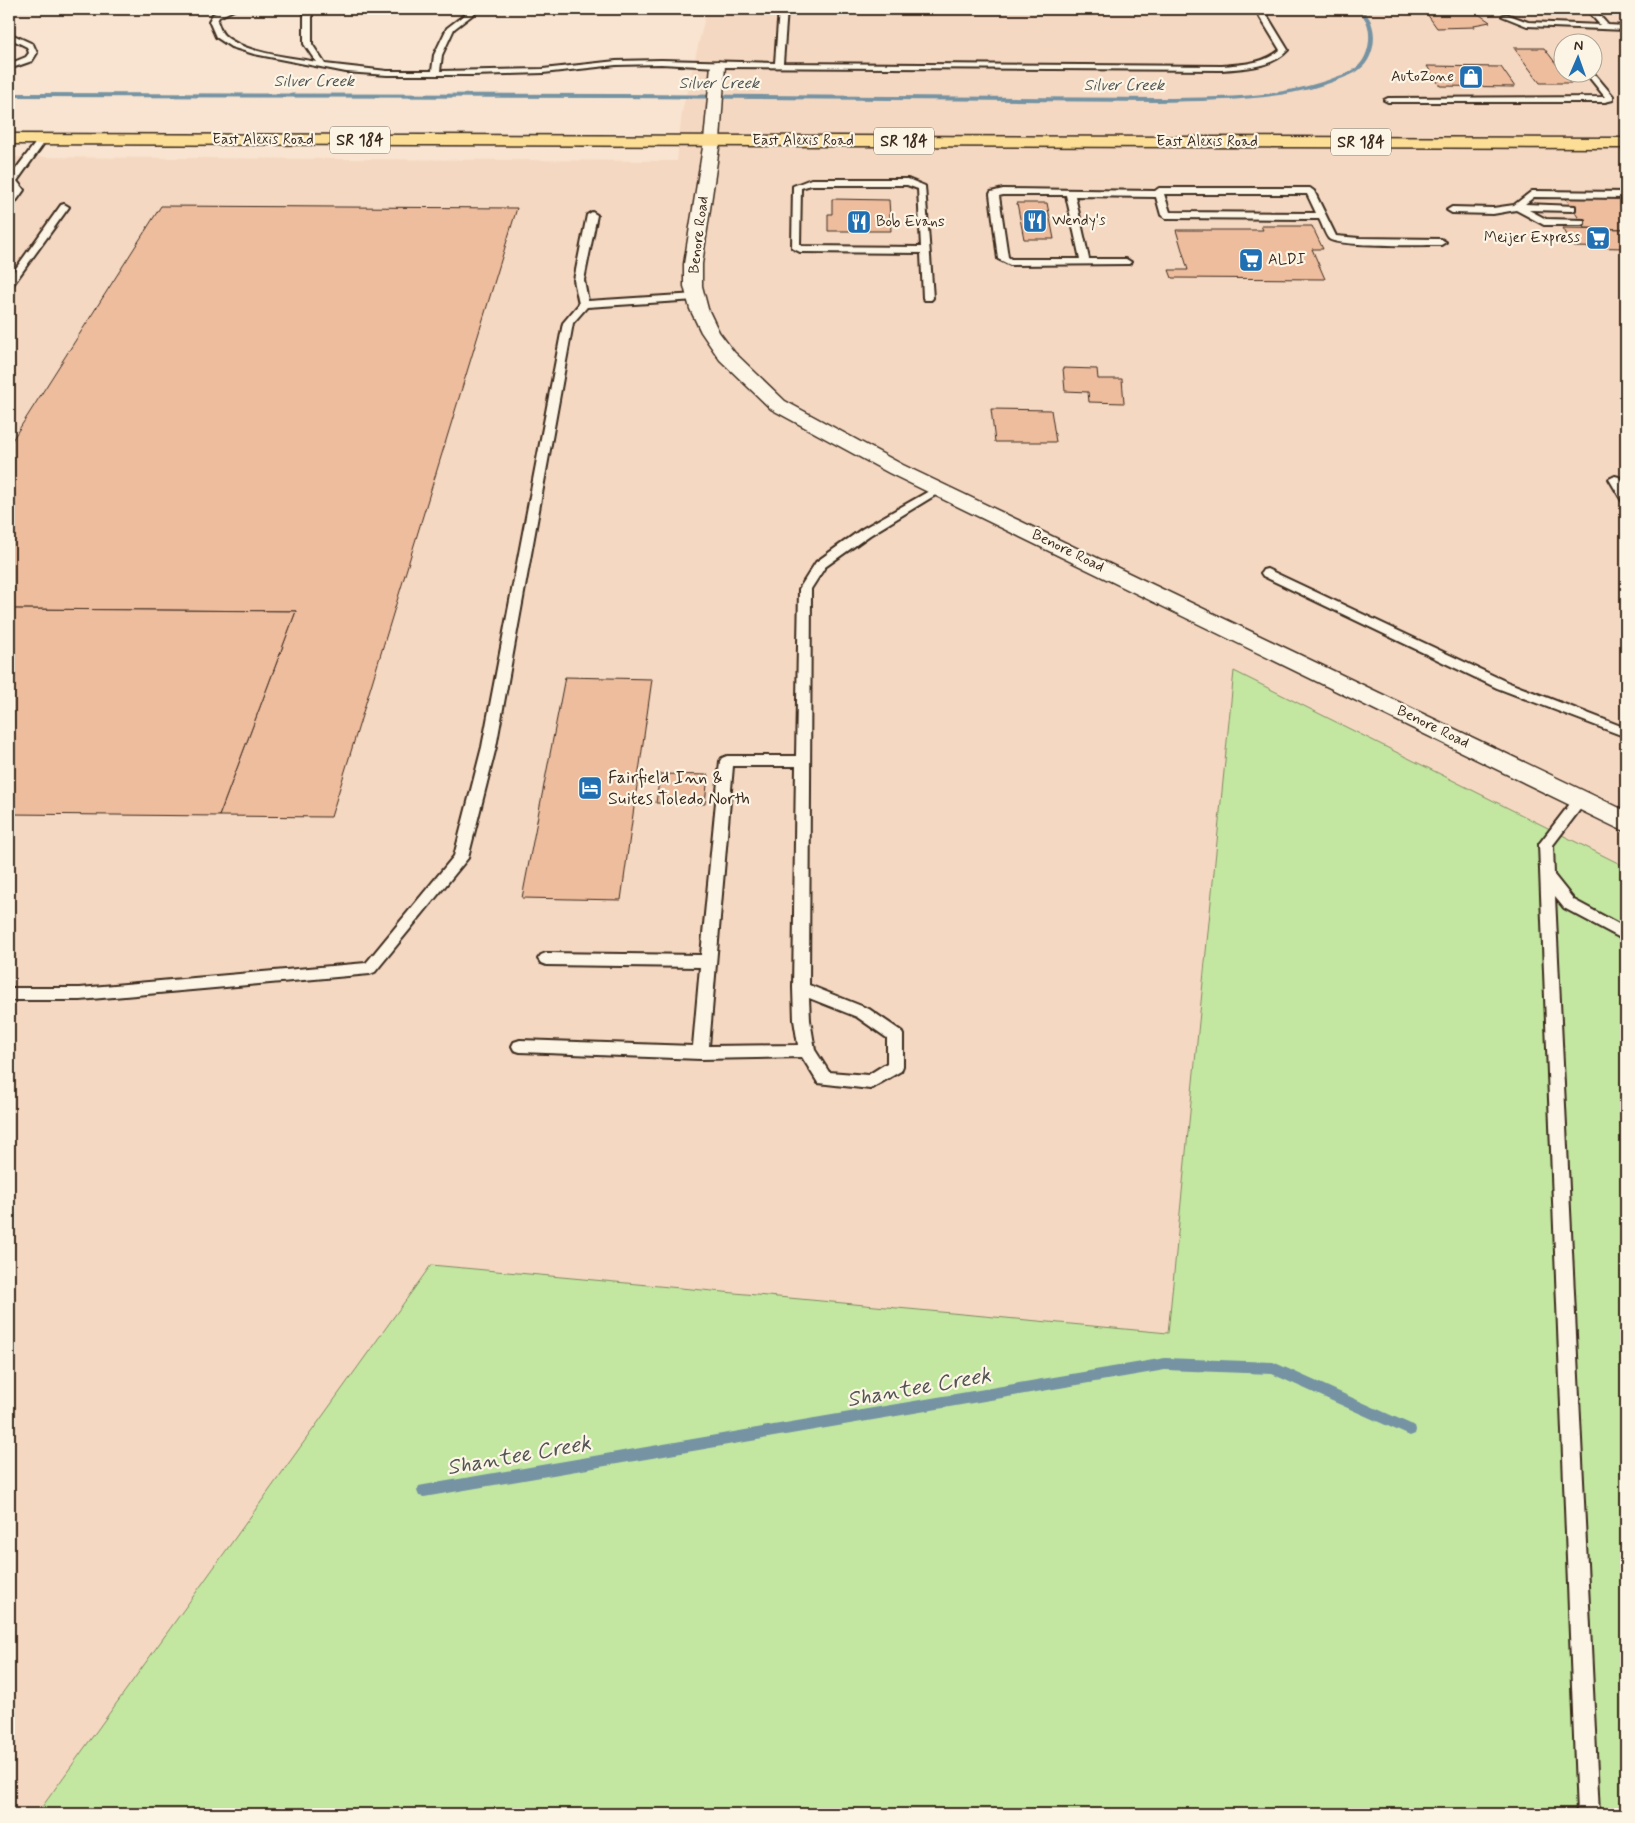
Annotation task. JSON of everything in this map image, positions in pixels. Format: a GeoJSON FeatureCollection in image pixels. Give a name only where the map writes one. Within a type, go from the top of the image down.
{"type":"FeatureCollection","features":[{"type":"Feature","properties":{"kind":"main road","name":"Benore Road"},"geometry":{"type":"LineString","coordinates":[[718,71],[712,141],[693,264],[693,286],[699,309],[710,332],[727,356],[778,405],[856,448],[938,489],[1626,822]]}},
{"type":"Feature","properties":{"kind":"main road","name":"East Alexis Road"},"geometry":{"type":"LineString","coordinates":[[9,139],[1626,143]]}},
{"type":"Feature","properties":{"kind":"lane"},"geometry":{"type":"LineString","coordinates":[[232,9],[216,16],[213,21],[219,34],[234,45],[254,52],[322,66],[387,73],[543,71],[616,63],[652,62],[718,71],[779,65],[1212,68],[1238,66],[1280,55],[1284,50],[1260,9]]}},
{"type":"Feature","properties":{"kind":"lane"},"geometry":{"type":"LineString","coordinates":[[306,9],[308,12],[308,44],[322,66]]}},
{"type":"Feature","properties":{"kind":"lane"},"geometry":{"type":"LineString","coordinates":[[436,73],[438,55],[451,28],[476,9]]}},
{"type":"Feature","properties":{"kind":"lane"},"geometry":{"type":"LineString","coordinates":[[779,65],[783,9]]}},
{"type":"Feature","properties":{"kind":"lane"},"geometry":{"type":"LineString","coordinates":[[1590,9],[1604,26]]}},
{"type":"Feature","properties":{"kind":"lane"},"geometry":{"type":"LineString","coordinates":[[1506,16],[1526,24],[1626,28]]}},
{"type":"Feature","properties":{"kind":"lane"},"geometry":{"type":"LineString","coordinates":[[9,35],[30,46],[34,53],[29,59],[9,67]]}},
{"type":"Feature","properties":{"kind":"lane"},"geometry":{"type":"LineString","coordinates":[[1388,100],[1605,100],[1610,98],[1597,82]]}},
{"type":"Feature","properties":{"kind":"lane"},"geometry":{"type":"LineString","coordinates":[[9,192],[12,183],[43,139]]}},
{"type":"Feature","properties":{"kind":"lane"},"geometry":{"type":"LineString","coordinates":[[925,250],[800,248],[795,246],[797,186],[811,182],[908,182],[922,188],[928,298]]}},
{"type":"Feature","properties":{"kind":"lane"},"geometry":{"type":"LineString","coordinates":[[9,206],[20,190],[12,183]]}},
{"type":"Feature","properties":{"kind":"lane"},"geometry":{"type":"LineString","coordinates":[[1322,216],[1166,215],[1159,191],[1310,191],[1333,238],[1358,241],[1441,242]]}},
{"type":"Feature","properties":{"kind":"lane"},"geometry":{"type":"LineString","coordinates":[[1126,262],[1010,262],[1003,259],[994,194],[1003,192],[1160,194]]}},
{"type":"Feature","properties":{"kind":"lane"},"geometry":{"type":"LineString","coordinates":[[1070,193],[1086,262]]}},
{"type":"Feature","properties":{"kind":"lane"},"geometry":{"type":"LineString","coordinates":[[1517,207],[1532,194],[1626,195]]}},
{"type":"Feature","properties":{"kind":"lane"},"geometry":{"type":"LineString","coordinates":[[9,284],[64,207]]}},
{"type":"Feature","properties":{"kind":"lane"},"geometry":{"type":"LineString","coordinates":[[1517,207],[1544,222],[1581,222]]}},
{"type":"Feature","properties":{"kind":"lane"},"geometry":{"type":"LineString","coordinates":[[1452,210],[1493,211],[1517,207],[1572,208]]}},
{"type":"Feature","properties":{"kind":"lane"},"geometry":{"type":"LineString","coordinates":[[584,304],[579,280],[592,216]]}},
{"type":"Feature","properties":{"kind":"lane"},"geometry":{"type":"LineString","coordinates":[[9,994],[80,994],[370,968],[461,858],[489,747],[568,323],[584,304],[696,297]]}},
{"type":"Feature","properties":{"kind":"lane"},"geometry":{"type":"LineString","coordinates":[[1615,479],[1626,499]]}},
{"type":"Feature","properties":{"kind":"lane"},"geometry":{"type":"LineString","coordinates":[[801,988],[862,1013],[895,1035],[895,1066],[870,1082],[824,1078],[807,1051],[802,1020],[801,988],[805,589],[820,565],[866,532],[938,489]]}},
{"type":"Feature","properties":{"kind":"lane"},"geometry":{"type":"LineString","coordinates":[[1267,574],[1502,685],[1626,733]]}},
{"type":"Feature","properties":{"kind":"lane"},"geometry":{"type":"LineString","coordinates":[[700,1053],[727,761],[803,762]]}},
{"type":"Feature","properties":{"kind":"lane"},"geometry":{"type":"LineString","coordinates":[[1581,799],[1546,844],[1588,1814]]}},
{"type":"Feature","properties":{"kind":"lane"},"geometry":{"type":"LineString","coordinates":[[1547,876],[1569,904],[1626,935]]}},
{"type":"Feature","properties":{"kind":"lane"},"geometry":{"type":"LineString","coordinates":[[546,960],[709,961]]}},
{"type":"Feature","properties":{"kind":"lane"},"geometry":{"type":"LineString","coordinates":[[520,1046],[700,1053],[807,1051]]}},
{"type":"Feature","properties":{"kind":"shaded area"},"geometry":{"type":"Polygon","coordinates":[[[707,9],[1626,9],[1626,867],[1234,671],[1168,1333],[431,1265],[37,1814],[9,1814],[9,157],[677,161],[682,112],[707,9]]]}},
{"type":"Feature","properties":{"kind":"green space"},"geometry":{"type":"Polygon","coordinates":[[[1234,671],[1626,867],[1626,1814],[37,1814],[431,1265],[1168,1333],[1234,671]]]}},
{"type":"Feature","properties":{"kind":"building"},"geometry":{"type":"Polygon","coordinates":[[[1419,9],[1476,9],[1473,10],[1490,22],[1474,25],[1475,27],[1437,28],[1427,14],[1422,13],[1419,9]]]}},
{"type":"Feature","properties":{"kind":"building"},"geometry":{"type":"Polygon","coordinates":[[[1514,48],[1544,48],[1552,58],[1552,82],[1571,83],[1540,83],[1514,48]]]}},
{"type":"Feature","properties":{"kind":"building","name":"AutoZone"},"geometry":{"type":"Polygon","coordinates":[[[1427,66],[1501,67],[1515,87],[1440,86],[1427,66]]]}},
{"type":"Feature","properties":{"kind":"building"},"geometry":{"type":"Polygon","coordinates":[[[1565,197],[1626,197],[1626,229],[1585,228],[1565,197]]]}},
{"type":"Feature","properties":{"kind":"building","name":"Bob Evans"},"geometry":{"type":"Polygon","coordinates":[[[832,199],[889,200],[891,231],[828,231],[828,214],[832,214],[832,199]]]}},
{"type":"Feature","properties":{"kind":"building","name":"Wendy's"},"geometry":{"type":"Polygon","coordinates":[[[1017,203],[1047,203],[1054,239],[1024,239],[1017,203]]]}},
{"type":"Feature","properties":{"kind":"building"},"geometry":{"type":"Polygon","coordinates":[[[161,206],[517,208],[331,817],[219,816],[296,611],[9,609],[9,445],[161,206]]]}},
{"type":"Feature","properties":{"kind":"building","name":"ALDI"},"geometry":{"type":"Polygon","coordinates":[[[1261,226],[1312,226],[1323,249],[1312,249],[1325,279],[1172,278],[1169,270],[1188,270],[1176,230],[1263,230],[1261,226]]]}},
{"type":"Feature","properties":{"kind":"building","name":"Meijer Express"},"geometry":{"type":"Polygon","coordinates":[[[1563,228],[1626,229],[1626,248],[1574,247],[1563,228]]]}},
{"type":"Feature","properties":{"kind":"building"},"geometry":{"type":"Polygon","coordinates":[[[1063,368],[1097,369],[1098,379],[1122,379],[1124,403],[1089,402],[1088,392],[1065,391],[1063,368]]]}},
{"type":"Feature","properties":{"kind":"building"},"geometry":{"type":"Polygon","coordinates":[[[991,409],[1051,410],[1056,442],[995,442],[991,409]]]}},
{"type":"Feature","properties":{"kind":"building"},"geometry":{"type":"Polygon","coordinates":[[[9,609],[296,611],[219,816],[9,814],[9,609]]]}},
{"type":"Feature","properties":{"kind":"building","name":"Fairfield Inn & Suites Toledo North"},"geometry":{"type":"Polygon","coordinates":[[[565,677],[652,679],[621,900],[522,898],[565,677]]]}},
{"type":"Feature","properties":{"kind":"building"},"geometry":{"type":"Polygon","coordinates":[[[660,774],[708,775],[705,804],[656,803],[660,774]]]}},
{"type":"Feature","properties":{"kind":"waterway","name":"Silver Creek"},"geometry":{"type":"LineString","coordinates":[[9,95],[619,96],[1156,100],[1228,98],[1302,89],[1325,83],[1356,70],[1366,59],[1371,42],[1369,23],[1360,9]]}},
{"type":"Feature","properties":{"kind":"waterway","name":"Shantee Creek"},"geometry":{"type":"LineString","coordinates":[[424,1491],[1165,1364],[1273,1368],[1410,1430]]}},
{"type":"Feature","properties":{"kind":"place","name":"AutoZone"},"geometry":{"type":"Point","coordinates":[1471,77]}},
{"type":"Feature","properties":{"kind":"place","name":"Wendy's"},"geometry":{"type":"Point","coordinates":[1035,221]}},
{"type":"Feature","properties":{"kind":"place","name":"Bob Evans"},"geometry":{"type":"Point","coordinates":[859,222]}},
{"type":"Feature","properties":{"kind":"place","name":"Meijer Express"},"geometry":{"type":"Point","coordinates":[1598,238]}},
{"type":"Feature","properties":{"kind":"place","name":"ALDI"},"geometry":{"type":"Point","coordinates":[1251,260]}},
{"type":"Feature","properties":{"kind":"place","name":"Fairfield Inn & Suites Toledo North"},"geometry":{"type":"Point","coordinates":[590,788]}}]}
